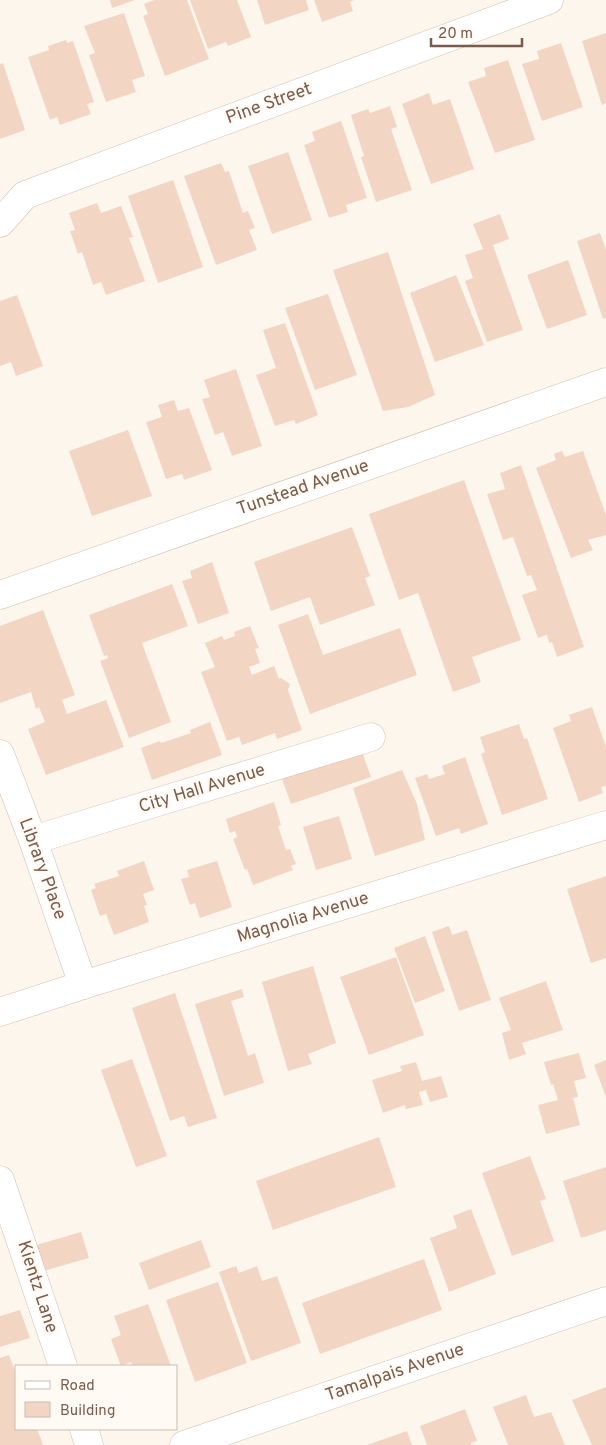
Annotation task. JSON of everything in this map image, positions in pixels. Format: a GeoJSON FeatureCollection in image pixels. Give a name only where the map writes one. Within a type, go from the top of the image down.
{"type":"FeatureCollection","features":[{"type":"Feature","properties":{"kind":"street","name":"Pine Street"},"geometry":{"type":"LineString","coordinates":[[0,223],[25,195],[549,0]]}},
{"type":"Feature","properties":{"kind":"street","name":"Tunstead Avenue"},"geometry":{"type":"LineString","coordinates":[[0,595],[606,382]]}},
{"type":"Feature","properties":{"kind":"street","name":"City Hall Avenue"},"geometry":{"type":"LineString","coordinates":[[33,840],[371,737]]}},
{"type":"Feature","properties":{"kind":"street","name":"Library Place"},"geometry":{"type":"LineString","coordinates":[[0,754],[33,840],[83,985]]}},
{"type":"Feature","properties":{"kind":"street","name":"Magnolia Avenue"},"geometry":{"type":"LineString","coordinates":[[0,1012],[606,825]]}},
{"type":"Feature","properties":{"kind":"street","name":"Kientz Lane"},"geometry":{"type":"LineString","coordinates":[[0,1180],[63,1365]]}},
{"type":"Feature","properties":{"kind":"street","name":"Tamalpais Avenue"},"geometry":{"type":"LineString","coordinates":[[184,1445],[606,1301]]}},
{"type":"Feature","properties":{"kind":"street"},"geometry":{"type":"LineString","coordinates":[[84,1430],[89,1445]]}},
{"type":"Feature","properties":{"kind":"building"},"geometry":{"type":"Polygon","coordinates":[[[110,0],[135,0],[112,8],[110,0]]]}},
{"type":"Feature","properties":{"kind":"building"},"geometry":{"type":"Polygon","coordinates":[[[154,0],[187,0],[209,59],[165,76],[143,16],[148,14],[144,4],[154,0]]]}},
{"type":"Feature","properties":{"kind":"building"},"geometry":{"type":"Polygon","coordinates":[[[190,0],[237,0],[251,37],[228,46],[226,42],[208,49],[190,0]]]}},
{"type":"Feature","properties":{"kind":"building"},"geometry":{"type":"Polygon","coordinates":[[[257,0],[306,0],[309,10],[265,25],[257,0]]]}},
{"type":"Feature","properties":{"kind":"building"},"geometry":{"type":"Polygon","coordinates":[[[314,0],[354,0],[350,2],[353,11],[322,22],[314,0]]]}},
{"type":"Feature","properties":{"kind":"building"},"geometry":{"type":"Polygon","coordinates":[[[124,13],[145,76],[132,80],[136,92],[106,102],[89,55],[95,53],[84,26],[124,13]]]}},
{"type":"Feature","properties":{"kind":"building"},"geometry":{"type":"Polygon","coordinates":[[[606,33],[606,103],[602,105],[582,41],[606,33]]]}},
{"type":"Feature","properties":{"kind":"building"},"geometry":{"type":"Polygon","coordinates":[[[66,40],[67,43],[73,41],[94,102],[87,104],[91,114],[60,125],[57,117],[50,120],[28,57],[49,50],[48,46],[66,40]]]}},
{"type":"Feature","properties":{"kind":"building"},"geometry":{"type":"Polygon","coordinates":[[[561,43],[583,107],[542,121],[522,64],[539,59],[537,51],[561,43]]]}},
{"type":"Feature","properties":{"kind":"building"},"geometry":{"type":"Polygon","coordinates":[[[508,60],[535,140],[495,153],[468,82],[486,76],[484,68],[508,60]]]}},
{"type":"Feature","properties":{"kind":"building"},"geometry":{"type":"Polygon","coordinates":[[[3,63],[25,130],[0,139],[0,64],[3,63]]]}},
{"type":"Feature","properties":{"kind":"building"},"geometry":{"type":"Polygon","coordinates":[[[429,93],[433,105],[450,99],[474,169],[431,184],[402,104],[429,93]]]}},
{"type":"Feature","properties":{"kind":"building"},"geometry":{"type":"Polygon","coordinates":[[[390,106],[397,127],[391,129],[412,190],[376,202],[361,157],[364,156],[351,115],[368,109],[370,113],[390,106]]]}},
{"type":"Feature","properties":{"kind":"building"},"geometry":{"type":"Polygon","coordinates":[[[341,121],[367,198],[346,205],[348,212],[329,218],[304,145],[315,141],[312,132],[341,121]]]}},
{"type":"Feature","properties":{"kind":"building"},"geometry":{"type":"Polygon","coordinates":[[[288,152],[312,220],[272,234],[248,166],[288,152]]]}},
{"type":"Feature","properties":{"kind":"building"},"geometry":{"type":"Polygon","coordinates":[[[221,163],[225,172],[229,171],[243,213],[248,211],[255,228],[249,230],[257,250],[216,265],[184,176],[221,163]]]}},
{"type":"Feature","properties":{"kind":"building"},"geometry":{"type":"Polygon","coordinates":[[[173,180],[203,267],[158,283],[128,196],[173,180]]]}},
{"type":"Feature","properties":{"kind":"building"},"geometry":{"type":"Polygon","coordinates":[[[97,203],[101,213],[121,206],[133,237],[129,238],[145,281],[106,295],[101,282],[93,285],[82,252],[78,254],[70,231],[75,230],[69,213],[97,203]]]}},
{"type":"Feature","properties":{"kind":"building"},"geometry":{"type":"Polygon","coordinates":[[[500,214],[509,239],[493,245],[523,330],[487,342],[465,281],[473,278],[465,255],[483,249],[473,224],[500,214]]]}},
{"type":"Feature","properties":{"kind":"building"},"geometry":{"type":"Polygon","coordinates":[[[600,233],[606,250],[606,318],[603,319],[577,241],[600,233]]]}},
{"type":"Feature","properties":{"kind":"building"},"geometry":{"type":"Polygon","coordinates":[[[388,252],[435,395],[408,407],[383,411],[333,270],[388,252]]]}},
{"type":"Feature","properties":{"kind":"building"},"geometry":{"type":"Polygon","coordinates":[[[568,260],[587,315],[547,329],[527,275],[568,260]]]}},
{"type":"Feature","properties":{"kind":"building"},"geometry":{"type":"Polygon","coordinates":[[[456,275],[484,345],[435,362],[410,293],[456,275]]]}},
{"type":"Feature","properties":{"kind":"building"},"geometry":{"type":"Polygon","coordinates":[[[328,294],[357,375],[315,390],[285,308],[328,294]]]}},
{"type":"Feature","properties":{"kind":"building"},"geometry":{"type":"Polygon","coordinates":[[[17,295],[43,366],[16,376],[11,362],[0,366],[0,301],[17,295]]]}},
{"type":"Feature","properties":{"kind":"building"},"geometry":{"type":"Polygon","coordinates":[[[285,323],[318,415],[296,424],[294,420],[275,426],[256,375],[276,368],[263,330],[285,323]]]}},
{"type":"Feature","properties":{"kind":"building"},"geometry":{"type":"Polygon","coordinates":[[[236,369],[262,446],[232,456],[223,432],[215,435],[202,399],[210,397],[204,380],[236,369]]]}},
{"type":"Feature","properties":{"kind":"building"},"geometry":{"type":"Polygon","coordinates":[[[174,400],[178,411],[189,408],[212,470],[184,480],[182,474],[166,479],[146,422],[162,417],[158,405],[174,400]]]}},
{"type":"Feature","properties":{"kind":"building"},"geometry":{"type":"Polygon","coordinates":[[[128,430],[152,496],[92,516],[69,451],[128,430]]]}},
{"type":"Feature","properties":{"kind":"building"},"geometry":{"type":"Polygon","coordinates":[[[562,451],[565,457],[583,451],[606,515],[606,535],[588,540],[593,550],[571,558],[536,468],[556,460],[554,454],[562,451]]]}},
{"type":"Feature","properties":{"kind":"building"},"geometry":{"type":"Polygon","coordinates":[[[521,465],[584,647],[557,657],[552,642],[549,643],[547,635],[538,638],[522,595],[537,590],[531,575],[527,576],[513,537],[503,540],[487,494],[505,489],[500,473],[521,465]]]}},
{"type":"Feature","properties":{"kind":"building"},"geometry":{"type":"Polygon","coordinates":[[[464,480],[521,640],[472,657],[481,682],[453,692],[418,593],[399,600],[369,514],[464,480]]]}},
{"type":"Feature","properties":{"kind":"building"},"geometry":{"type":"Polygon","coordinates":[[[352,527],[370,576],[365,578],[375,605],[320,625],[310,597],[271,611],[254,562],[352,527]]]}},
{"type":"Feature","properties":{"kind":"building"},"geometry":{"type":"Polygon","coordinates":[[[212,562],[229,613],[198,624],[182,581],[192,578],[190,571],[212,562]]]}},
{"type":"Feature","properties":{"kind":"building"},"geometry":{"type":"Polygon","coordinates":[[[172,584],[188,626],[142,643],[171,722],[129,738],[100,661],[108,658],[107,655],[104,656],[89,615],[172,584]]]}},
{"type":"Feature","properties":{"kind":"building"},"geometry":{"type":"Polygon","coordinates":[[[43,610],[75,695],[62,700],[67,714],[106,700],[124,747],[46,775],[28,729],[45,722],[39,707],[36,709],[31,692],[0,703],[0,626],[43,610]]]}},
{"type":"Feature","properties":{"kind":"building"},"geometry":{"type":"Polygon","coordinates":[[[308,614],[323,655],[400,628],[417,675],[310,714],[278,625],[308,614]]]}},
{"type":"Feature","properties":{"kind":"building"},"geometry":{"type":"Polygon","coordinates":[[[250,626],[259,648],[255,649],[260,663],[249,667],[252,675],[274,666],[279,679],[281,678],[290,684],[288,690],[302,730],[277,739],[275,733],[242,745],[239,737],[227,741],[201,672],[215,667],[205,643],[222,636],[224,640],[235,636],[234,632],[250,626]]]}},
{"type":"Feature","properties":{"kind":"building"},"geometry":{"type":"Polygon","coordinates":[[[592,707],[606,747],[606,786],[601,787],[603,793],[579,802],[553,728],[571,721],[569,715],[592,707]]]}},
{"type":"Feature","properties":{"kind":"building"},"geometry":{"type":"Polygon","coordinates":[[[210,722],[222,755],[152,780],[141,748],[191,733],[190,730],[210,722]]]}},
{"type":"Feature","properties":{"kind":"building"},"geometry":{"type":"Polygon","coordinates":[[[519,724],[524,739],[527,738],[548,799],[502,815],[481,754],[485,752],[480,737],[519,724]]]}},
{"type":"Feature","properties":{"kind":"building"},"geometry":{"type":"Polygon","coordinates":[[[361,749],[371,777],[291,804],[282,779],[361,749]]]}},
{"type":"Feature","properties":{"kind":"building"},"geometry":{"type":"Polygon","coordinates":[[[465,757],[488,824],[461,834],[459,828],[436,836],[415,778],[427,774],[429,779],[445,774],[442,766],[465,757]]]}},
{"type":"Feature","properties":{"kind":"building"},"geometry":{"type":"Polygon","coordinates":[[[402,770],[417,804],[425,840],[375,856],[353,788],[402,770]]]}},
{"type":"Feature","properties":{"kind":"building"},"geometry":{"type":"Polygon","coordinates":[[[274,802],[281,825],[278,826],[286,850],[290,849],[296,864],[291,866],[293,870],[253,885],[233,839],[237,837],[235,831],[230,833],[226,819],[274,802]]]}},
{"type":"Feature","properties":{"kind":"building"},"geometry":{"type":"Polygon","coordinates":[[[339,816],[352,859],[316,870],[303,827],[339,816]]]}},
{"type":"Feature","properties":{"kind":"building"},"geometry":{"type":"Polygon","coordinates":[[[144,861],[154,890],[143,894],[147,905],[144,906],[149,922],[114,935],[106,914],[100,916],[91,890],[96,888],[94,884],[119,876],[117,871],[144,861]]]}},
{"type":"Feature","properties":{"kind":"building"},"geometry":{"type":"Polygon","coordinates":[[[217,861],[232,907],[200,918],[195,903],[190,905],[181,879],[189,877],[187,870],[217,861]]]}},
{"type":"Feature","properties":{"kind":"building"},"geometry":{"type":"Polygon","coordinates":[[[606,876],[606,958],[591,963],[567,889],[606,876]]]}},
{"type":"Feature","properties":{"kind":"building"},"geometry":{"type":"Polygon","coordinates":[[[449,926],[452,935],[467,930],[491,1000],[459,1011],[432,932],[449,926]]]}},
{"type":"Feature","properties":{"kind":"building"},"geometry":{"type":"Polygon","coordinates":[[[425,936],[445,991],[415,1003],[394,948],[425,936]]]}},
{"type":"Feature","properties":{"kind":"building"},"geometry":{"type":"Polygon","coordinates":[[[396,957],[424,1035],[369,1055],[340,977],[396,957]]]}},
{"type":"Feature","properties":{"kind":"building"},"geometry":{"type":"Polygon","coordinates":[[[313,966],[336,1043],[308,1054],[312,1064],[288,1071],[262,982],[313,966]]]}},
{"type":"Feature","properties":{"kind":"building"},"geometry":{"type":"Polygon","coordinates":[[[546,981],[563,1030],[522,1043],[526,1054],[509,1060],[502,1033],[511,1030],[499,998],[546,981]]]}},
{"type":"Feature","properties":{"kind":"building"},"geometry":{"type":"Polygon","coordinates":[[[242,989],[244,997],[231,1001],[248,1056],[255,1053],[264,1083],[224,1096],[195,1004],[242,989]]]}},
{"type":"Feature","properties":{"kind":"building"},"geometry":{"type":"Polygon","coordinates":[[[175,993],[217,1118],[188,1127],[184,1116],[170,1121],[132,1008],[175,993]]]}},
{"type":"Feature","properties":{"kind":"building"},"geometry":{"type":"Polygon","coordinates":[[[579,1053],[586,1078],[574,1081],[578,1097],[573,1098],[580,1125],[546,1134],[538,1105],[558,1100],[544,1062],[579,1053]]]}},
{"type":"Feature","properties":{"kind":"building"},"geometry":{"type":"Polygon","coordinates":[[[132,1059],[167,1156],[136,1167],[101,1070],[132,1059]]]}},
{"type":"Feature","properties":{"kind":"building"},"geometry":{"type":"Polygon","coordinates":[[[606,1060],[606,1097],[594,1065],[606,1060]]]}},
{"type":"Feature","properties":{"kind":"building"},"geometry":{"type":"Polygon","coordinates":[[[416,1062],[422,1081],[441,1076],[448,1097],[430,1102],[426,1090],[419,1092],[423,1105],[406,1109],[405,1105],[383,1113],[372,1080],[402,1071],[400,1066],[416,1062]]]}},
{"type":"Feature","properties":{"kind":"building"},"geometry":{"type":"Polygon","coordinates":[[[379,1137],[396,1187],[273,1230],[256,1181],[379,1137]]]}},
{"type":"Feature","properties":{"kind":"building"},"geometry":{"type":"Polygon","coordinates":[[[530,1156],[546,1199],[540,1201],[554,1241],[512,1256],[482,1173],[530,1156]]]}},
{"type":"Feature","properties":{"kind":"building"},"geometry":{"type":"Polygon","coordinates":[[[606,1167],[606,1230],[581,1238],[563,1181],[606,1167]]]}},
{"type":"Feature","properties":{"kind":"building"},"geometry":{"type":"Polygon","coordinates":[[[471,1209],[496,1274],[449,1292],[430,1238],[457,1228],[453,1216],[471,1209]]]}},
{"type":"Feature","properties":{"kind":"building"},"geometry":{"type":"Polygon","coordinates":[[[81,1232],[89,1258],[40,1272],[33,1246],[81,1232]]]}},
{"type":"Feature","properties":{"kind":"building"},"geometry":{"type":"Polygon","coordinates":[[[201,1240],[211,1267],[149,1290],[139,1263],[201,1240]]]}},
{"type":"Feature","properties":{"kind":"building"},"geometry":{"type":"Polygon","coordinates":[[[424,1259],[442,1310],[320,1354],[302,1303],[424,1259]]]}},
{"type":"Feature","properties":{"kind":"building"},"geometry":{"type":"Polygon","coordinates":[[[236,1266],[239,1273],[257,1266],[262,1281],[277,1276],[301,1343],[251,1361],[219,1272],[236,1266]]]}},
{"type":"Feature","properties":{"kind":"building"},"geometry":{"type":"Polygon","coordinates":[[[218,1282],[247,1363],[195,1382],[166,1300],[218,1282]]]}},
{"type":"Feature","properties":{"kind":"building"},"geometry":{"type":"Polygon","coordinates":[[[148,1304],[171,1365],[132,1365],[131,1362],[121,1365],[111,1339],[121,1335],[114,1316],[148,1304]]]}},
{"type":"Feature","properties":{"kind":"building"},"geometry":{"type":"Polygon","coordinates":[[[20,1310],[30,1338],[0,1347],[0,1316],[20,1310]]]}},
{"type":"Feature","properties":{"kind":"building"},"geometry":{"type":"Polygon","coordinates":[[[9,1355],[15,1371],[15,1430],[37,1430],[43,1445],[0,1445],[0,1358],[9,1355]]]}},
{"type":"Feature","properties":{"kind":"building"},"geometry":{"type":"Polygon","coordinates":[[[606,1387],[606,1445],[592,1445],[572,1400],[606,1387]]]}},
{"type":"Feature","properties":{"kind":"building"},"geometry":{"type":"Polygon","coordinates":[[[526,1395],[534,1417],[551,1412],[565,1445],[508,1445],[493,1407],[526,1395]]]}},
{"type":"Feature","properties":{"kind":"building"},"geometry":{"type":"Polygon","coordinates":[[[465,1409],[477,1441],[471,1443],[471,1445],[427,1445],[420,1426],[465,1409]]]}},
{"type":"Feature","properties":{"kind":"building"},"geometry":{"type":"Polygon","coordinates":[[[407,1431],[412,1445],[367,1445],[407,1431]]]}}]}
